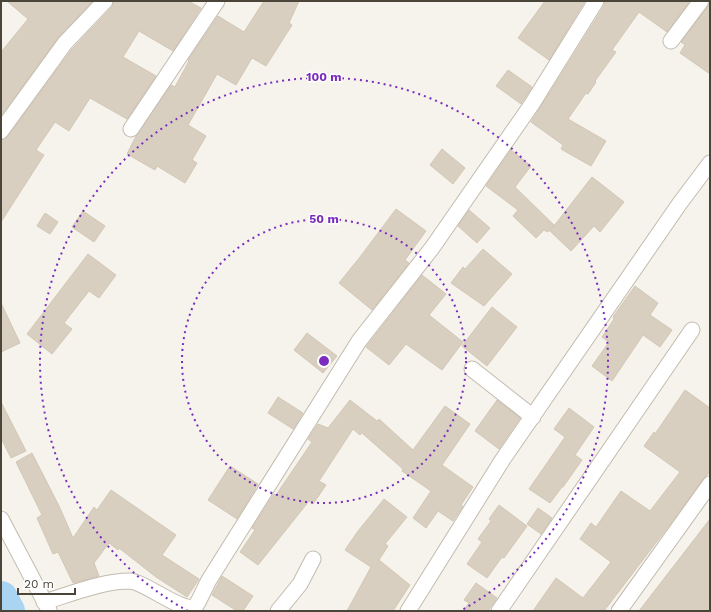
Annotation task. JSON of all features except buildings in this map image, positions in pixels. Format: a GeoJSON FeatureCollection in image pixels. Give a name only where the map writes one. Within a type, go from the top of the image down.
{"type":"FeatureCollection","features":[{"type":"Feature","properties":{"kind":"street"},"geometry":{"type":"LineString","coordinates":[[1,131],[65,43],[105,1]]}},
{"type":"Feature","properties":{"kind":"street"},"geometry":{"type":"LineString","coordinates":[[131,129],[217,1]]}},
{"type":"Feature","properties":{"kind":"street"},"geometry":{"type":"LineString","coordinates":[[1,519],[47,606],[112,582],[132,581],[177,608],[189,610],[194,607],[209,580],[359,341],[432,248],[532,104],[596,1]]}},
{"type":"Feature","properties":{"kind":"street"},"geometry":{"type":"LineString","coordinates":[[671,41],[701,1]]}},
{"type":"Feature","properties":{"kind":"street"},"geometry":{"type":"LineString","coordinates":[[408,611],[503,459],[710,162]]}},
{"type":"Feature","properties":{"kind":"street"},"geometry":{"type":"LineString","coordinates":[[499,611],[692,330]]}},
{"type":"Feature","properties":{"kind":"street"},"geometry":{"type":"LineString","coordinates":[[472,369],[533,417]]}},
{"type":"Feature","properties":{"kind":"street"},"geometry":{"type":"LineString","coordinates":[[619,611],[710,484]]}},
{"type":"Feature","properties":{"kind":"street"},"geometry":{"type":"LineString","coordinates":[[278,611],[300,584],[313,559]]}},
{"type":"Feature","properties":{"kind":"waterway"},"geometry":{"type":"LineString","coordinates":[[1,598],[8,611]]}}]}
